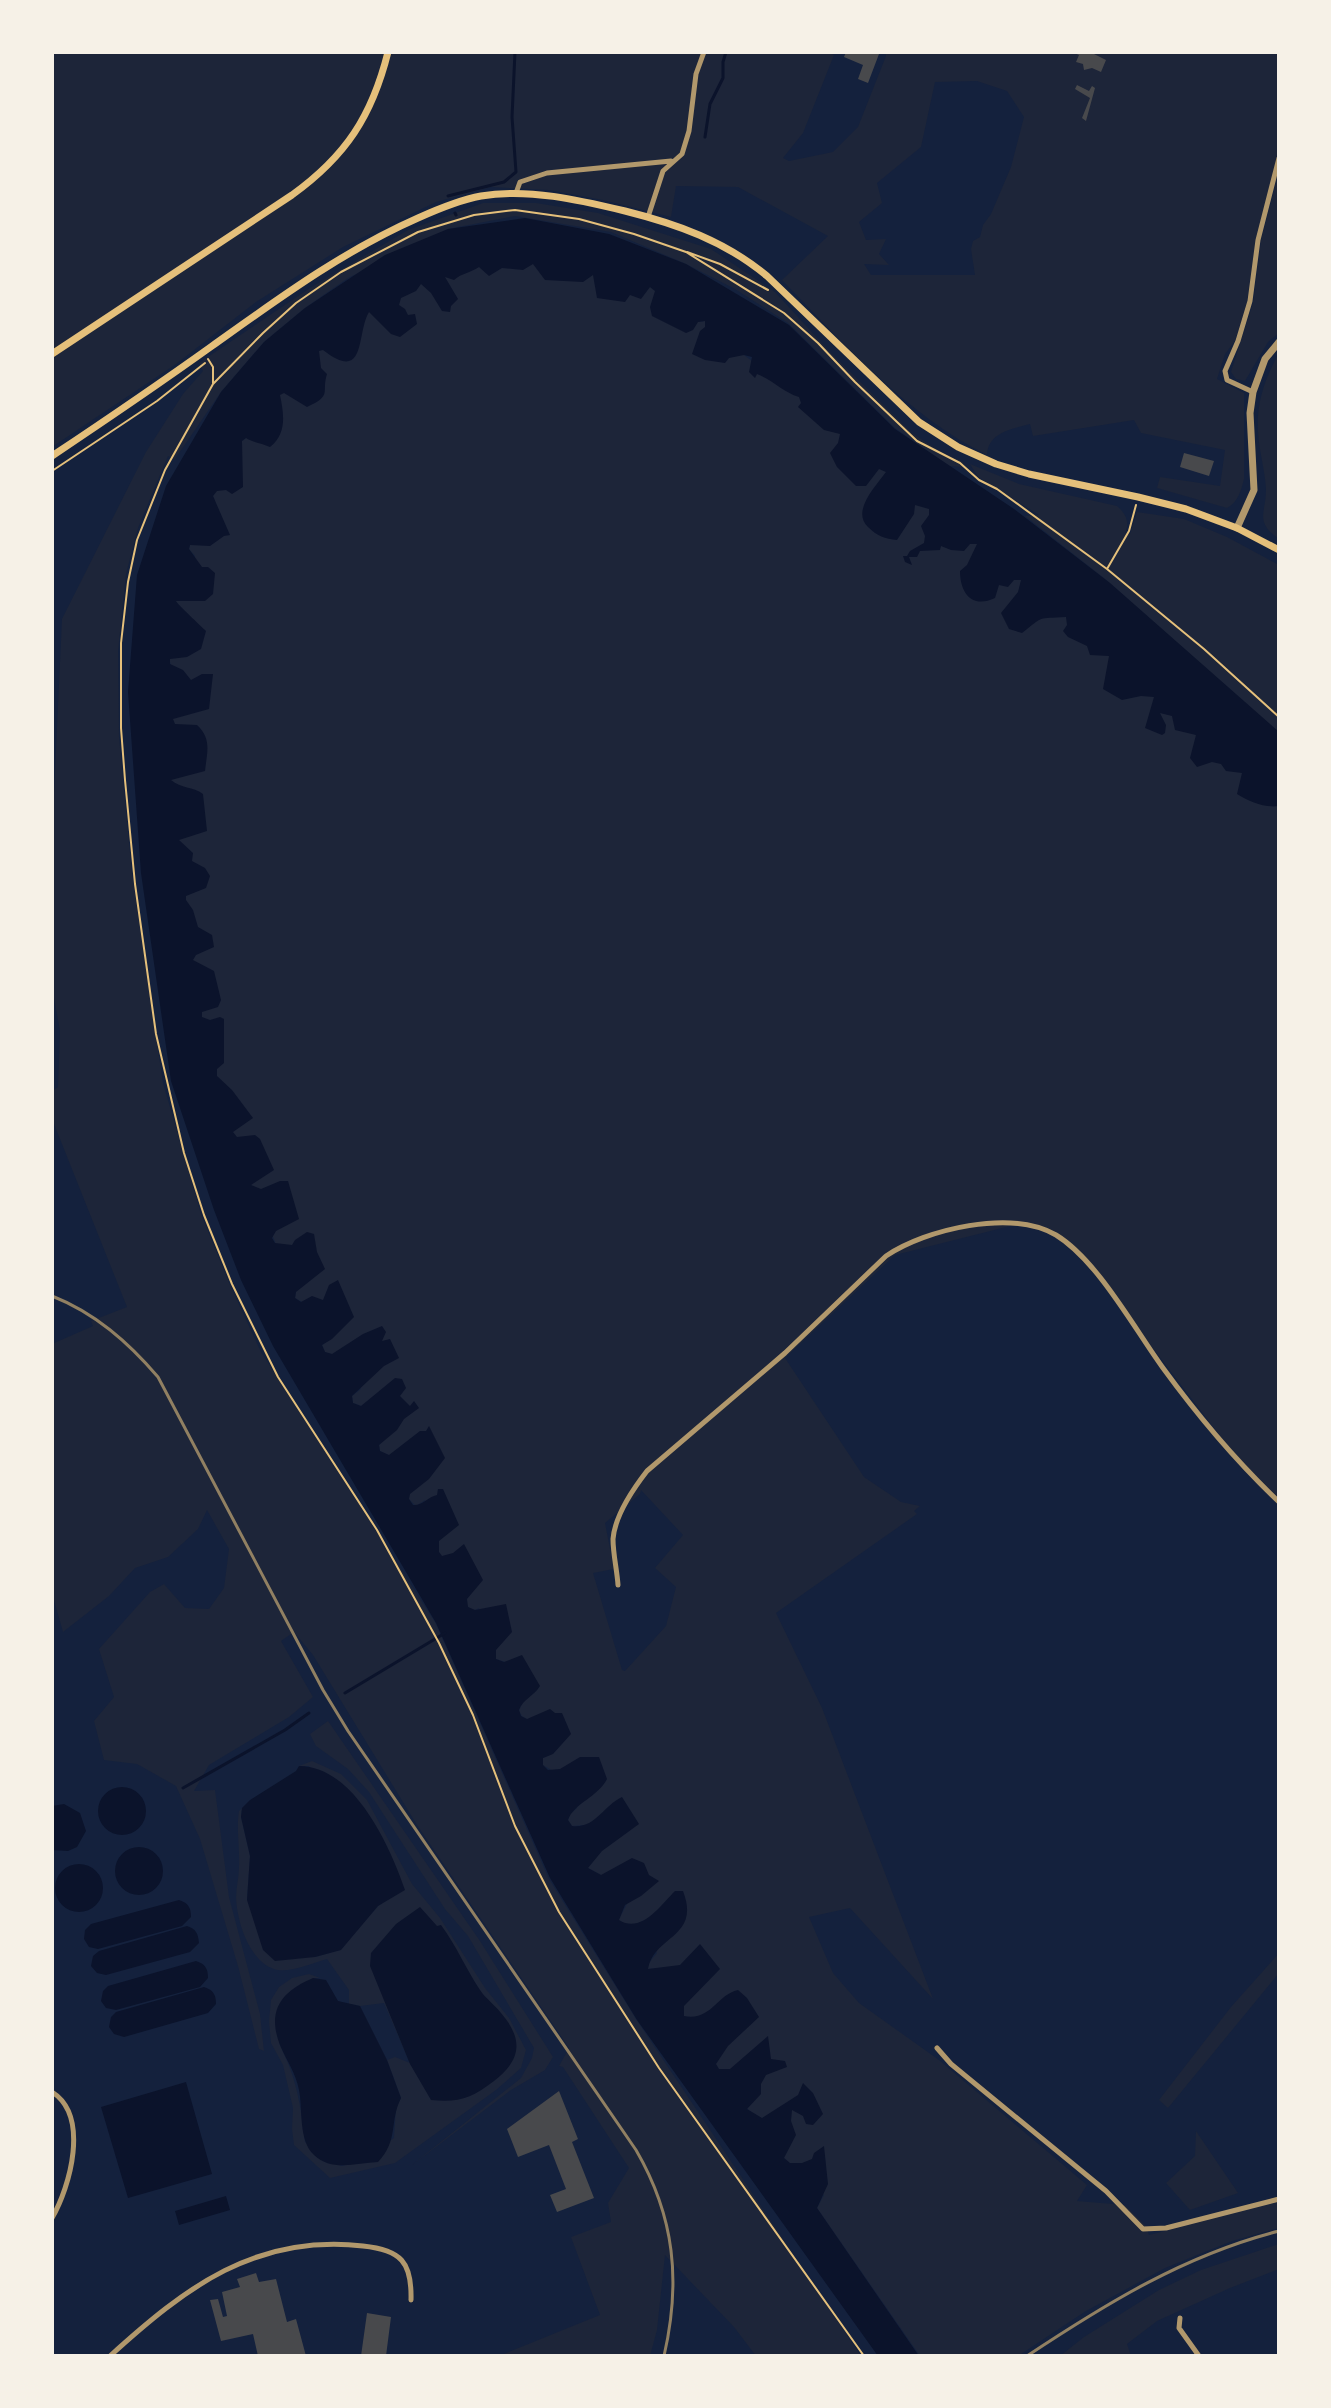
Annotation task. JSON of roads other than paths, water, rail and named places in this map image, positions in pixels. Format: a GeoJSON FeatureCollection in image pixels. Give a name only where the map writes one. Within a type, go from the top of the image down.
{"type":"FeatureCollection","features":[{"type":"Feature","properties":{"kind":"main road"},"geometry":{"type":"LineString","coordinates":[[52,354],[292,195],[323,171],[359,127],[376,91],[388,52]]}},
{"type":"Feature","properties":{"kind":"main road"},"geometry":{"type":"LineString","coordinates":[[52,456],[296,287],[352,252],[439,209],[483,196],[516,193],[563,199],[648,217],[716,242],[750,262],[783,291],[919,422],[945,440],[996,464],[1186,509],[1237,528],[1279,550]]}},
{"type":"Feature","properties":{"kind":"street"},"geometry":{"type":"LineString","coordinates":[[648,217],[663,171],[682,154],[689,131],[696,74],[704,52]]}},
{"type":"Feature","properties":{"kind":"street"},"geometry":{"type":"LineString","coordinates":[[1253,392],[1227,380],[1225,371],[1246,319],[1258,240],[1279,158]]}},
{"type":"Feature","properties":{"kind":"street"},"geometry":{"type":"LineString","coordinates":[[516,193],[520,182],[535,176],[671,161]]}},
{"type":"Feature","properties":{"kind":"street"},"geometry":{"type":"LineString","coordinates":[[1237,528],[1254,490],[1250,413],[1253,392],[1265,359],[1279,342]]}},
{"type":"Feature","properties":{"kind":"street"},"geometry":{"type":"LineString","coordinates":[[618,1585],[613,1542],[616,1527],[647,1471],[764,1371],[886,1256],[929,1235],[987,1225],[1034,1226],[1070,1245],[1105,1286],[1210,1429],[1251,1476],[1279,1502]]}},
{"type":"Feature","properties":{"kind":"street"},"geometry":{"type":"LineString","coordinates":[[937,2048],[951,2064],[1106,2191],[1143,2229],[1166,2228],[1279,2199]]}},
{"type":"Feature","properties":{"kind":"street"},"geometry":{"type":"LineString","coordinates":[[52,2092],[67,2107],[71,2118],[73,2151],[70,2175],[52,2218]]}},
{"type":"Feature","properties":{"kind":"street"},"geometry":{"type":"LineString","coordinates":[[110,2356],[133,2335],[216,2274],[281,2248],[353,2244],[390,2250],[409,2271],[411,2300]]}},
{"type":"Feature","properties":{"kind":"street"},"geometry":{"type":"LineString","coordinates":[[1180,2318],[1179,2328],[1199,2356]]}},
{"type":"Feature","properties":{"kind":"waterway"},"geometry":{"type":"LineString","coordinates":[[448,196],[504,182],[516,172],[512,117],[515,52]]}},
{"type":"Feature","properties":{"kind":"waterway"},"geometry":{"type":"LineString","coordinates":[[705,137],[710,104],[723,78],[726,52]]}},
{"type":"Feature","properties":{"kind":"waterway"},"geometry":{"type":"LineString","coordinates":[[345,1693],[445,1633]]}},
{"type":"Feature","properties":{"kind":"waterway"},"geometry":{"type":"LineString","coordinates":[[183,1788],[309,1713]]}},
{"type":"Feature","properties":{"kind":"railway"},"geometry":{"type":"LineString","coordinates":[[52,1296],[110,1330],[158,1377],[323,1690],[348,1731],[636,2150],[659,2200],[671,2250],[672,2302],[664,2356]]}},
{"type":"Feature","properties":{"kind":"railway"},"geometry":{"type":"LineString","coordinates":[[1027,2356],[1117,2299],[1179,2267],[1244,2241],[1279,2231]]}}]}
